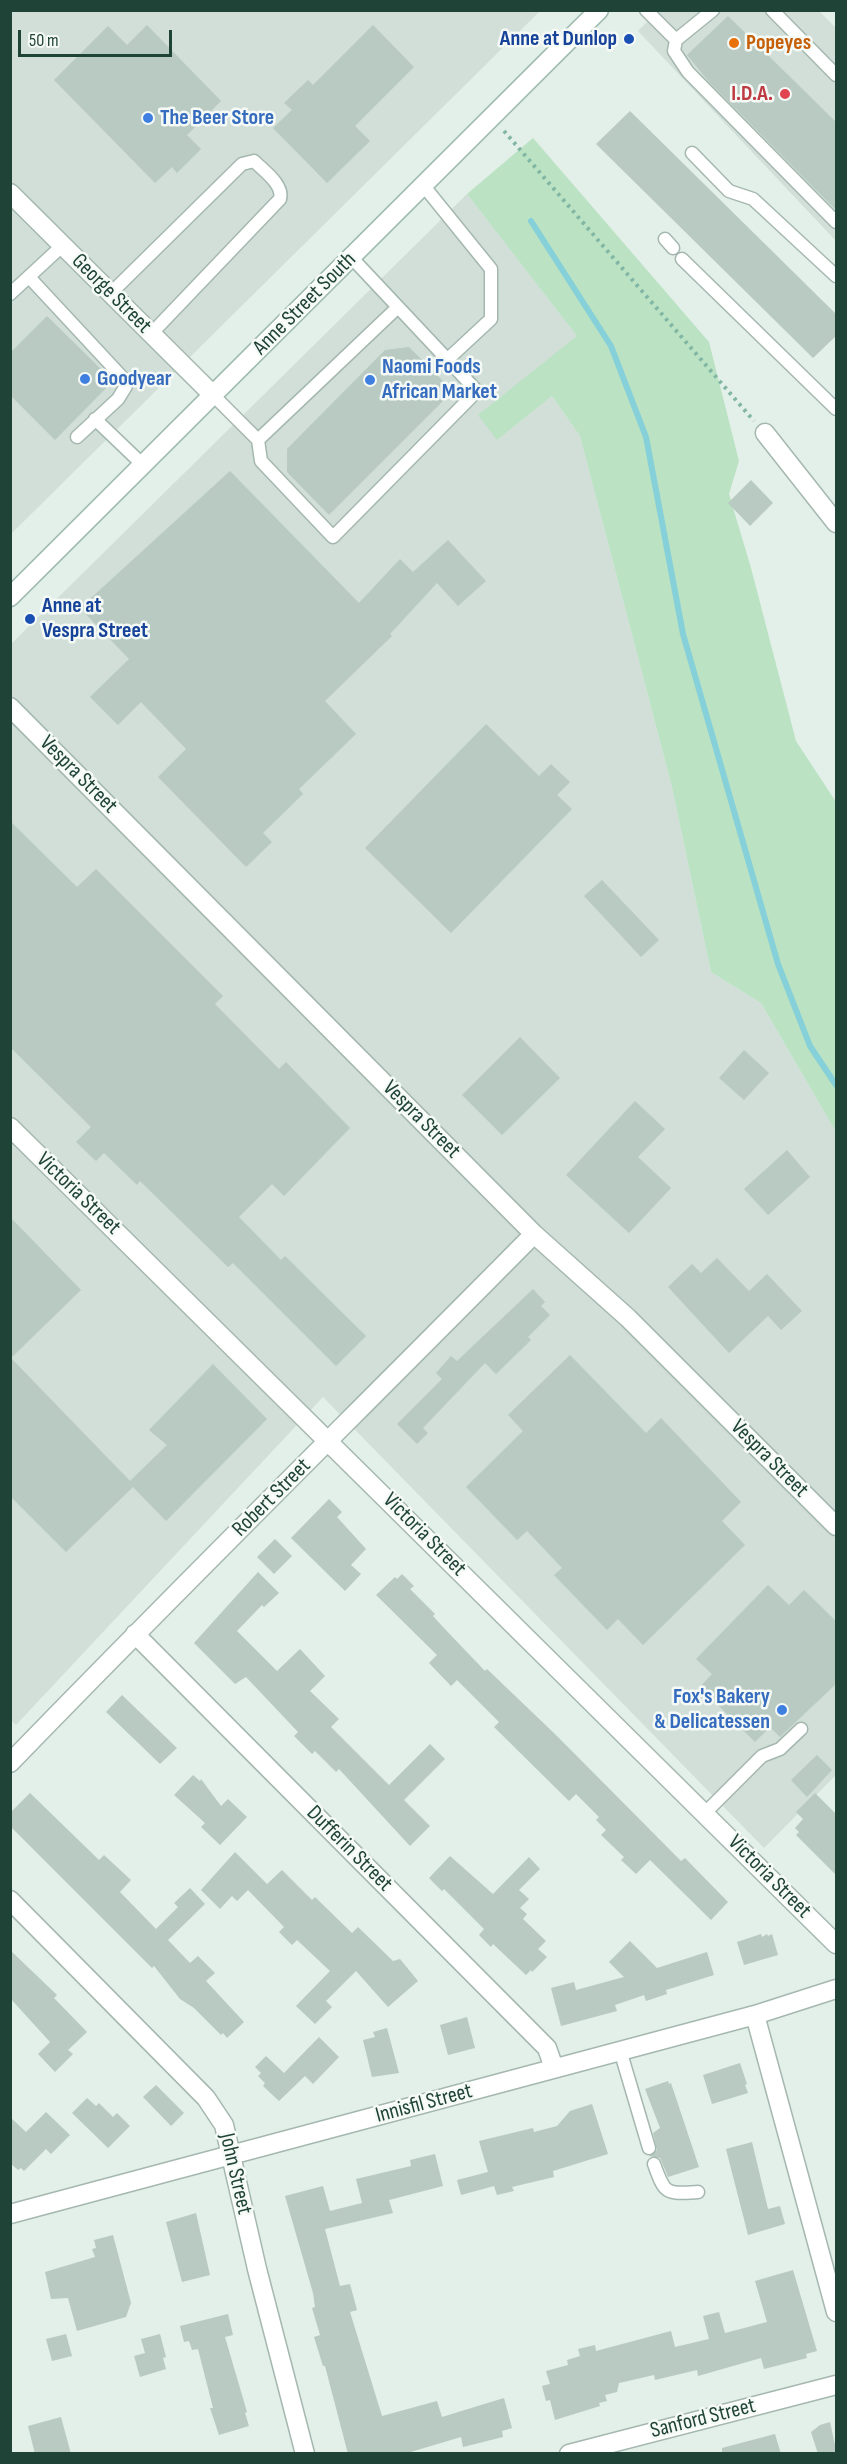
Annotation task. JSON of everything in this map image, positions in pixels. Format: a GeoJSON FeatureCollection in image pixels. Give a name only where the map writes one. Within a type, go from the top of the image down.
{"type":"FeatureCollection","features":[{"type":"Feature","properties":{"kind":"street","name":"Anne Street South"},"geometry":{"type":"LineString","coordinates":[[10,597],[599,10]]}},
{"type":"Feature","properties":{"kind":"street","name":"George Street"},"geometry":{"type":"LineString","coordinates":[[10,193],[213,395]]}},
{"type":"Feature","properties":{"kind":"street"},"geometry":{"type":"LineString","coordinates":[[765,433],[837,523]]}},
{"type":"Feature","properties":{"kind":"street","name":"Vespra Street"},"geometry":{"type":"LineString","coordinates":[[10,707],[534,1234],[627,1317],[837,1526]]}},
{"type":"Feature","properties":{"kind":"street","name":"Victoria Street"},"geometry":{"type":"LineString","coordinates":[[10,1127],[837,1944]]}},
{"type":"Feature","properties":{"kind":"street","name":"Robert Street"},"geometry":{"type":"LineString","coordinates":[[10,1763],[135,1634],[534,1234]]}},
{"type":"Feature","properties":{"kind":"street","name":"Dufferin Street"},"geometry":{"type":"LineString","coordinates":[[135,1634],[547,2048],[554,2068]]}},
{"type":"Feature","properties":{"kind":"street","name":"John Street"},"geometry":{"type":"LineString","coordinates":[[10,1900],[206,2098],[224,2125],[257,2269],[305,2454]]}},
{"type":"Feature","properties":{"kind":"street","name":"Innisfil Street"},"geometry":{"type":"LineString","coordinates":[[10,2214],[755,2015],[837,1989]]}},
{"type":"Feature","properties":{"kind":"street"},"geometry":{"type":"LineString","coordinates":[[755,2015],[837,2312]]}},
{"type":"Feature","properties":{"kind":"street","name":"Sanford Street"},"geometry":{"type":"LineString","coordinates":[[568,2454],[837,2385]]}},
{"type":"Feature","properties":{"kind":"lane"},"geometry":{"type":"LineString","coordinates":[[646,10],[676,40]]}},
{"type":"Feature","properties":{"kind":"lane"},"geometry":{"type":"LineString","coordinates":[[713,10],[676,40],[674,51],[688,72],[837,222]]}},
{"type":"Feature","properties":{"kind":"lane"},"geometry":{"type":"LineString","coordinates":[[772,10],[837,75]]}},
{"type":"Feature","properties":{"kind":"lane"},"geometry":{"type":"LineString","coordinates":[[692,153],[729,191],[753,199],[837,276]]}},
{"type":"Feature","properties":{"kind":"lane"},"geometry":{"type":"LineString","coordinates":[[111,293],[242,164],[254,161],[279,187],[281,194],[279,200],[152,334]]}},
{"type":"Feature","properties":{"kind":"lane"},"geometry":{"type":"LineString","coordinates":[[423,185],[491,269],[491,319],[448,359]]}},
{"type":"Feature","properties":{"kind":"lane"},"geometry":{"type":"LineString","coordinates":[[10,294],[62,246]]}},
{"type":"Feature","properties":{"kind":"lane"},"geometry":{"type":"LineString","coordinates":[[213,395],[258,440],[261,461],[333,537],[477,391],[351,257]]}},
{"type":"Feature","properties":{"kind":"lane"},"geometry":{"type":"LineString","coordinates":[[682,259],[837,409]]}},
{"type":"Feature","properties":{"kind":"lane"},"geometry":{"type":"LineString","coordinates":[[29,277],[122,377],[126,386],[118,399],[77,437]]}},
{"type":"Feature","properties":{"kind":"lane"},"geometry":{"type":"LineString","coordinates":[[258,440],[398,307]]}},
{"type":"Feature","properties":{"kind":"lane"},"geometry":{"type":"LineString","coordinates":[[95,420],[142,464]]}},
{"type":"Feature","properties":{"kind":"lane"},"geometry":{"type":"LineString","coordinates":[[705,1813],[762,1756],[780,1749],[801,1729]]}},
{"type":"Feature","properties":{"kind":"lane"},"geometry":{"type":"LineString","coordinates":[[620,2050],[649,2148]]}},
{"type":"Feature","properties":{"kind":"lane"},"geometry":{"type":"LineString","coordinates":[[654,2164],[665,2189],[672,2193],[698,2192]]}},
{"type":"Feature","properties":{"kind":"path"},"geometry":{"type":"LineString","coordinates":[[492,117],[765,433]]}},
{"type":"Feature","properties":{"kind":"shaded area"},"geometry":{"type":"Polygon","coordinates":[[[659,10],[819,11],[836,28],[836,241],[638,31],[659,10]]]}},
{"type":"Feature","properties":{"kind":"shaded area"},"geometry":{"type":"Polygon","coordinates":[[[11,11],[540,11],[11,534],[11,11]]]}},
{"type":"Feature","properties":{"kind":"shaded area"},"geometry":{"type":"Polygon","coordinates":[[[467,194],[578,337],[497,440],[552,396],[580,436],[672,787],[711,972],[761,1003],[836,1132],[836,1775],[764,1848],[323,1397],[16,1725],[11,1720],[10,645],[467,194]]]}},
{"type":"Feature","properties":{"kind":"green space"},"geometry":{"type":"Polygon","coordinates":[[[533,138],[709,342],[739,461],[729,494],[751,568],[796,741],[836,802],[836,1132],[761,1003],[711,972],[672,787],[580,436],[552,396],[497,440],[478,415],[577,336],[467,194],[533,138]]]}},
{"type":"Feature","properties":{"kind":"building"},"geometry":{"type":"Polygon","coordinates":[[[728,16],[837,123],[837,211],[709,82],[687,55],[728,16]]]}},
{"type":"Feature","properties":{"kind":"building","name":"The Beer Store"},"geometry":{"type":"Polygon","coordinates":[[[147,25],[221,101],[187,135],[201,149],[177,173],[172,167],[155,183],[54,80],[108,26],[127,45],[147,25]]]}},
{"type":"Feature","properties":{"kind":"building"},"geometry":{"type":"Polygon","coordinates":[[[373,25],[414,67],[355,126],[370,141],[327,183],[273,128],[292,110],[284,103],[308,80],[313,85],[373,25]]]}},
{"type":"Feature","properties":{"kind":"building"},"geometry":{"type":"Polygon","coordinates":[[[630,111],[837,315],[837,335],[813,358],[596,144],[630,111]]]}},
{"type":"Feature","properties":{"kind":"building"},"geometry":{"type":"Polygon","coordinates":[[[47,316],[113,381],[55,440],[10,395],[10,353],[47,316]]]}},
{"type":"Feature","properties":{"kind":"building"},"geometry":{"type":"Polygon","coordinates":[[[409,347],[453,391],[329,515],[287,472],[287,449],[385,350],[409,347]]]}},
{"type":"Feature","properties":{"kind":"building"},"geometry":{"type":"Polygon","coordinates":[[[230,471],[359,603],[400,559],[413,572],[448,540],[486,581],[458,606],[437,583],[390,634],[392,636],[325,701],[356,734],[299,789],[303,794],[263,833],[272,842],[246,867],[158,777],[186,749],[141,702],[118,725],[90,697],[129,659],[80,608],[230,471]]]}},
{"type":"Feature","properties":{"kind":"building"},"geometry":{"type":"Polygon","coordinates":[[[751,480],[773,503],[750,526],[728,503],[751,480]]]}},
{"type":"Feature","properties":{"kind":"building"},"geometry":{"type":"Polygon","coordinates":[[[486,724],[539,776],[551,764],[570,782],[557,795],[572,809],[451,933],[365,848],[486,724]]]}},
{"type":"Feature","properties":{"kind":"building"},"geometry":{"type":"Polygon","coordinates":[[[10,821],[77,887],[96,869],[223,996],[215,1004],[279,1069],[286,1062],[350,1128],[284,1196],[272,1184],[239,1217],[281,1260],[285,1256],[366,1336],[336,1366],[233,1263],[228,1267],[140,1181],[137,1185],[104,1153],[96,1161],[76,1142],[91,1127],[10,1047],[10,821]]]}},
{"type":"Feature","properties":{"kind":"building"},"geometry":{"type":"Polygon","coordinates":[[[602,880],[659,940],[641,957],[584,896],[602,880]]]}},
{"type":"Feature","properties":{"kind":"building"},"geometry":{"type":"Polygon","coordinates":[[[520,1037],[560,1078],[502,1135],[462,1095],[520,1037]]]}},
{"type":"Feature","properties":{"kind":"building"},"geometry":{"type":"Polygon","coordinates":[[[744,1050],[769,1073],[744,1100],[719,1078],[744,1050]]]}},
{"type":"Feature","properties":{"kind":"building"},"geometry":{"type":"Polygon","coordinates":[[[635,1101],[665,1129],[638,1157],[671,1188],[629,1233],[566,1175],[635,1101]]]}},
{"type":"Feature","properties":{"kind":"building"},"geometry":{"type":"Polygon","coordinates":[[[787,1150],[810,1177],[768,1215],[744,1189],[787,1150]]]}},
{"type":"Feature","properties":{"kind":"building"},"geometry":{"type":"Polygon","coordinates":[[[10,1217],[81,1290],[11,1358],[130,1481],[167,1445],[149,1430],[213,1364],[267,1419],[166,1521],[133,1487],[66,1552],[10,1496],[10,1217]]]}},
{"type":"Feature","properties":{"kind":"building"},"geometry":{"type":"Polygon","coordinates":[[[717,1258],[749,1291],[767,1274],[802,1311],[781,1330],[768,1316],[729,1353],[668,1287],[692,1264],[701,1273],[717,1258]]]}},
{"type":"Feature","properties":{"kind":"building"},"geometry":{"type":"Polygon","coordinates":[[[533,1289],[545,1302],[541,1306],[550,1315],[528,1337],[531,1340],[496,1374],[485,1363],[423,1428],[428,1433],[417,1444],[397,1424],[442,1379],[436,1373],[451,1356],[457,1361],[533,1289]]]}},
{"type":"Feature","properties":{"kind":"building"},"geometry":{"type":"Polygon","coordinates":[[[570,1355],[646,1433],[661,1418],[741,1502],[722,1521],[745,1545],[643,1645],[618,1619],[607,1630],[554,1575],[562,1568],[527,1531],[517,1540],[466,1487],[523,1431],[508,1415],[570,1355]]]}},
{"type":"Feature","properties":{"kind":"building"},"geometry":{"type":"Polygon","coordinates":[[[329,1499],[342,1512],[337,1517],[366,1549],[351,1565],[361,1574],[345,1591],[291,1538],[329,1499]]]}},
{"type":"Feature","properties":{"kind":"building"},"geometry":{"type":"Polygon","coordinates":[[[275,1539],[292,1556],[274,1574],[257,1557],[275,1539]]]}},
{"type":"Feature","properties":{"kind":"building"},"geometry":{"type":"Polygon","coordinates":[[[258,1572],[279,1593],[264,1607],[262,1605],[237,1631],[277,1671],[300,1649],[325,1676],[310,1691],[339,1719],[331,1727],[389,1785],[430,1744],[445,1759],[404,1800],[430,1826],[410,1846],[339,1769],[336,1772],[315,1751],[312,1754],[294,1736],[298,1732],[246,1677],[235,1684],[194,1643],[258,1572]]]}},
{"type":"Feature","properties":{"kind":"building"},"geometry":{"type":"Polygon","coordinates":[[[402,1574],[414,1586],[410,1589],[435,1614],[433,1616],[485,1671],[487,1669],[681,1861],[685,1858],[728,1902],[711,1920],[650,1860],[636,1874],[621,1860],[624,1857],[601,1835],[606,1830],[596,1820],[599,1817],[576,1794],[569,1801],[494,1727],[499,1722],[457,1680],[451,1686],[429,1663],[437,1655],[376,1595],[395,1577],[397,1579],[402,1574]]]}},
{"type":"Feature","properties":{"kind":"building"},"geometry":{"type":"Polygon","coordinates":[[[768,1585],[789,1605],[804,1590],[837,1622],[837,1683],[780,1737],[770,1727],[755,1742],[700,1687],[712,1674],[696,1659],[768,1585]]]}},
{"type":"Feature","properties":{"kind":"building"},"geometry":{"type":"Polygon","coordinates":[[[122,1695],[177,1748],[160,1764],[106,1712],[122,1695]]]}},
{"type":"Feature","properties":{"kind":"building"},"geometry":{"type":"Polygon","coordinates":[[[817,1755],[832,1770],[807,1797],[791,1780],[817,1755]]]}},
{"type":"Feature","properties":{"kind":"building"},"geometry":{"type":"Polygon","coordinates":[[[193,1775],[200,1781],[201,1779],[221,1806],[228,1799],[247,1817],[220,1845],[201,1827],[205,1823],[174,1795],[193,1775]]]}},
{"type":"Feature","properties":{"kind":"building"},"geometry":{"type":"Polygon","coordinates":[[[30,1793],[99,1860],[104,1855],[131,1880],[120,1892],[156,1929],[178,1907],[174,1903],[190,1888],[205,1904],[168,1940],[190,1963],[198,1956],[215,1973],[206,1981],[244,2022],[227,2038],[223,2033],[221,2035],[194,2008],[180,1999],[154,1966],[152,1968],[10,1826],[10,1813],[30,1793]]]}},
{"type":"Feature","properties":{"kind":"building"},"geometry":{"type":"Polygon","coordinates":[[[815,1793],[837,1815],[837,1876],[796,1835],[799,1832],[795,1828],[803,1819],[796,1812],[815,1793]]]}},
{"type":"Feature","properties":{"kind":"building"},"geometry":{"type":"Polygon","coordinates":[[[235,1852],[267,1884],[282,1870],[312,1900],[315,1897],[352,1933],[358,1927],[393,1961],[400,1959],[418,1981],[388,2007],[356,1971],[326,2001],[332,2007],[315,2024],[296,2006],[330,1971],[297,1940],[292,1945],[279,1932],[284,1927],[248,1890],[237,1901],[232,1896],[220,1909],[201,1890],[235,1852]]]}},
{"type":"Feature","properties":{"kind":"building"},"geometry":{"type":"Polygon","coordinates":[[[450,1856],[493,1894],[529,1857],[540,1869],[519,1890],[529,1899],[520,1908],[527,1914],[523,1919],[546,1941],[538,1949],[547,1957],[532,1972],[531,1970],[526,1975],[493,1944],[491,1947],[479,1935],[484,1929],[444,1889],[442,1891],[429,1878],[450,1856]]]}},
{"type":"Feature","properties":{"kind":"building"},"geometry":{"type":"Polygon","coordinates":[[[761,1934],[762,1937],[772,1934],[778,1955],[744,1965],[737,1942],[761,1934]]]}},
{"type":"Feature","properties":{"kind":"building"},"geometry":{"type":"Polygon","coordinates":[[[630,1941],[657,1968],[707,1952],[714,1975],[666,1990],[667,1994],[646,2001],[644,1995],[615,2005],[617,2011],[561,2026],[551,1988],[574,1982],[576,1990],[624,1977],[609,1962],[630,1941]]]}},
{"type":"Feature","properties":{"kind":"building"},"geometry":{"type":"Polygon","coordinates":[[[10,1950],[57,1995],[54,1998],[87,2032],[68,2050],[73,2054],[55,2072],[38,2054],[50,2042],[10,1998],[10,1950]]]}},
{"type":"Feature","properties":{"kind":"building"},"geometry":{"type":"Polygon","coordinates":[[[467,2017],[475,2048],[448,2055],[440,2025],[467,2017]]]}},
{"type":"Feature","properties":{"kind":"building"},"geometry":{"type":"Polygon","coordinates":[[[387,2028],[399,2073],[372,2077],[363,2040],[375,2037],[373,2032],[387,2028]]]}},
{"type":"Feature","properties":{"kind":"building"},"geometry":{"type":"Polygon","coordinates":[[[319,2037],[339,2057],[313,2084],[305,2076],[279,2101],[263,2086],[265,2083],[258,2076],[261,2073],[255,2067],[266,2056],[284,2073],[319,2037]]]}},
{"type":"Feature","properties":{"kind":"building"},"geometry":{"type":"Polygon","coordinates":[[[740,2063],[748,2093],[712,2104],[703,2075],[740,2063]]]}},
{"type":"Feature","properties":{"kind":"building"},"geometry":{"type":"Polygon","coordinates":[[[668,2081],[669,2084],[671,2083],[699,2167],[668,2177],[660,2158],[649,2156],[657,2150],[653,2133],[660,2128],[645,2089],[668,2081]]]}},
{"type":"Feature","properties":{"kind":"building"},"geometry":{"type":"Polygon","coordinates":[[[156,2085],[184,2113],[171,2126],[143,2097],[156,2085]]]}},
{"type":"Feature","properties":{"kind":"building"},"geometry":{"type":"Polygon","coordinates":[[[87,2098],[96,2106],[99,2103],[113,2117],[117,2113],[130,2126],[108,2148],[72,2113],[87,2098]]]}},
{"type":"Feature","properties":{"kind":"building"},"geometry":{"type":"Polygon","coordinates":[[[592,2104],[608,2154],[553,2171],[554,2177],[512,2187],[514,2191],[497,2195],[494,2186],[461,2195],[457,2180],[488,2172],[479,2141],[533,2128],[534,2132],[557,2126],[570,2111],[592,2104]]]}},
{"type":"Feature","properties":{"kind":"building"},"geometry":{"type":"Polygon","coordinates":[[[46,2112],[70,2135],[51,2154],[46,2149],[24,2171],[21,2168],[18,2170],[10,2163],[10,2117],[26,2132],[46,2112]]]}},
{"type":"Feature","properties":{"kind":"building"},"geometry":{"type":"Polygon","coordinates":[[[752,2142],[768,2209],[780,2206],[785,2224],[748,2235],[726,2149],[752,2142]]]}},
{"type":"Feature","properties":{"kind":"building"},"geometry":{"type":"Polygon","coordinates":[[[435,2154],[443,2186],[389,2200],[393,2213],[325,2229],[340,2286],[350,2284],[357,2310],[350,2312],[382,2416],[437,2401],[442,2417],[504,2398],[512,2428],[502,2431],[503,2437],[463,2447],[461,2437],[404,2454],[348,2454],[325,2366],[323,2366],[314,2337],[320,2335],[312,2308],[315,2307],[313,2293],[285,2196],[323,2186],[330,2211],[362,2203],[356,2179],[411,2166],[410,2160],[435,2154]]]}},
{"type":"Feature","properties":{"kind":"building"},"geometry":{"type":"Polygon","coordinates":[[[196,2213],[210,2275],[182,2282],[166,2222],[196,2213]]]}},
{"type":"Feature","properties":{"kind":"building"},"geometry":{"type":"Polygon","coordinates":[[[113,2235],[131,2303],[126,2317],[77,2331],[68,2298],[51,2299],[45,2272],[95,2257],[92,2249],[96,2248],[94,2240],[113,2235]]]}},
{"type":"Feature","properties":{"kind":"building"},"geometry":{"type":"Polygon","coordinates":[[[793,2270],[817,2351],[806,2354],[807,2358],[764,2369],[761,2358],[698,2376],[697,2370],[655,2380],[654,2375],[619,2383],[617,2392],[605,2395],[607,2401],[599,2403],[600,2406],[555,2420],[550,2400],[546,2401],[542,2386],[550,2384],[546,2371],[568,2365],[567,2360],[580,2356],[578,2349],[595,2345],[596,2351],[671,2331],[675,2347],[709,2339],[703,2316],[719,2312],[725,2333],[767,2322],[755,2281],[793,2270]]]}},
{"type":"Feature","properties":{"kind":"building"},"geometry":{"type":"Polygon","coordinates":[[[228,2314],[233,2335],[225,2337],[249,2426],[219,2435],[210,2408],[213,2408],[198,2349],[192,2350],[189,2341],[184,2342],[180,2326],[228,2314]]]}},
{"type":"Feature","properties":{"kind":"building"},"geometry":{"type":"Polygon","coordinates":[[[66,2334],[72,2356],[52,2361],[46,2339],[66,2334]]]}},
{"type":"Feature","properties":{"kind":"building"},"geometry":{"type":"Polygon","coordinates":[[[160,2334],[166,2357],[163,2358],[166,2369],[140,2377],[134,2356],[145,2353],[141,2339],[160,2334]]]}},
{"type":"Feature","properties":{"kind":"building"},"geometry":{"type":"Polygon","coordinates":[[[61,2417],[71,2454],[35,2454],[28,2426],[61,2417]]]}},
{"type":"Feature","properties":{"kind":"building"},"geometry":{"type":"Polygon","coordinates":[[[830,2422],[837,2454],[818,2454],[811,2432],[820,2425],[830,2422]]]}},
{"type":"Feature","properties":{"kind":"building"},"geometry":{"type":"Polygon","coordinates":[[[775,2434],[781,2454],[722,2454],[722,2448],[775,2434]]]}},
{"type":"Feature","properties":{"kind":"waterway"},"geometry":{"type":"LineString","coordinates":[[531,221],[611,346],[646,437],[683,634],[778,964],[810,1046],[836,1085]]}},
{"type":"Feature","properties":{"kind":"place","name":"Anne at Dunlop"},"geometry":{"type":"Point","coordinates":[629,39]}},
{"type":"Feature","properties":{"kind":"place","name":"Popeyes"},"geometry":{"type":"Point","coordinates":[734,43]}},
{"type":"Feature","properties":{"kind":"place","name":"I.D.A."},"geometry":{"type":"Point","coordinates":[785,94]}},
{"type":"Feature","properties":{"kind":"place","name":"The Beer Store"},"geometry":{"type":"Point","coordinates":[148,118]}},
{"type":"Feature","properties":{"kind":"place","name":"Goodyear"},"geometry":{"type":"Point","coordinates":[85,379]}},
{"type":"Feature","properties":{"kind":"place","name":"Naomi Foods African Market"},"geometry":{"type":"Point","coordinates":[370,380]}},
{"type":"Feature","properties":{"kind":"place","name":"Anne at Vespra Street"},"geometry":{"type":"Point","coordinates":[30,619]}},
{"type":"Feature","properties":{"kind":"place","name":"Fox's Bakery & Delicatessen"},"geometry":{"type":"Point","coordinates":[782,1710]}}]}
